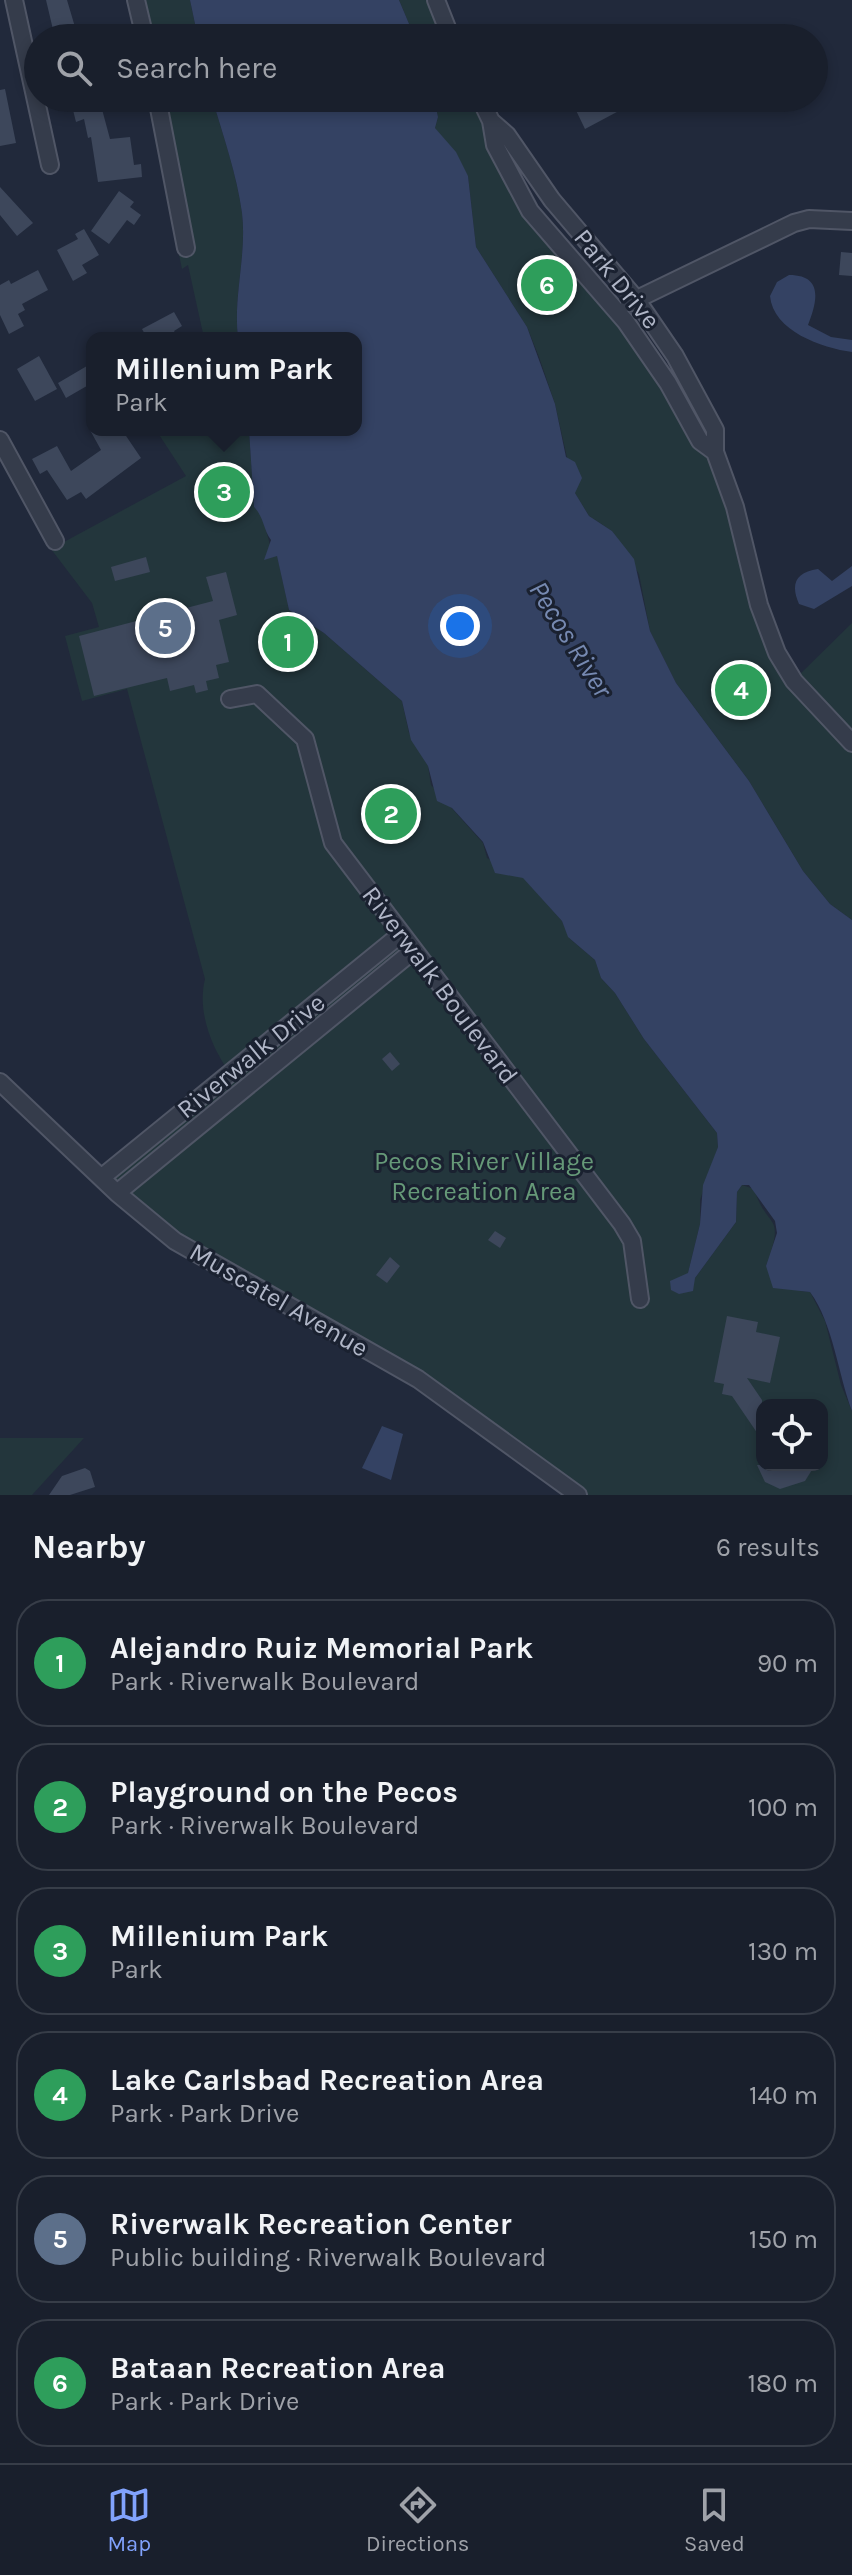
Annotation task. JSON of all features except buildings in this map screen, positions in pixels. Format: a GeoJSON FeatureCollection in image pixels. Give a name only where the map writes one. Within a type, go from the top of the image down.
{"type":"FeatureCollection","features":[{"type":"Feature","properties":{"kind":"street"},"geometry":{"type":"LineString","coordinates":[[14,0],[24,46]]}},
{"type":"Feature","properties":{"kind":"street"},"geometry":{"type":"LineString","coordinates":[[136,0],[142,24]]}},
{"type":"Feature","properties":{"kind":"street"},"geometry":{"type":"LineString","coordinates":[[436,0],[445,24]]}},
{"type":"Feature","properties":{"kind":"street"},"geometry":{"type":"LineString","coordinates":[[38,112],[50,165]]}},
{"type":"Feature","properties":{"kind":"street"},"geometry":{"type":"LineString","coordinates":[[160,112],[186,248]]}},
{"type":"Feature","properties":{"kind":"street","name":"Park Drive"},"geometry":{"type":"LineString","coordinates":[[487,112],[495,145],[530,211],[616,309],[668,383],[700,441],[715,452]]}},
{"type":"Feature","properties":{"kind":"street","name":"Park Drive"},"geometry":{"type":"LineString","coordinates":[[491,121],[507,135],[552,200],[636,299],[699,396],[715,430],[715,452],[735,507],[759,605],[777,653],[794,681],[852,743]]}},
{"type":"Feature","properties":{"kind":"street"},"geometry":{"type":"LineString","coordinates":[[616,309],[794,223],[809,219],[852,221]]}},
{"type":"Feature","properties":{"kind":"street"},"geometry":{"type":"LineString","coordinates":[[0,440],[55,541]]}},
{"type":"Feature","properties":{"kind":"street","name":"Riverwalk Boulevard"},"geometry":{"type":"LineString","coordinates":[[230,699],[257,694],[305,739],[333,843],[628,1232],[640,1299]]}},
{"type":"Feature","properties":{"kind":"street","name":"Riverwalk Drive"},"geometry":{"type":"LineString","coordinates":[[101,1178],[401,934]]}},
{"type":"Feature","properties":{"kind":"street","name":"Riverwalk Drive"},"geometry":{"type":"LineString","coordinates":[[117,1193],[414,950]]}},
{"type":"Feature","properties":{"kind":"street"},"geometry":{"type":"LineString","coordinates":[[237,1068],[249,1084]]}},
{"type":"Feature","properties":{"kind":"street","name":"Muscatel Avenue"},"geometry":{"type":"LineString","coordinates":[[0,1082],[117,1193],[202,1258],[440,1394],[578,1495]]}},
{"type":"Feature","properties":{"kind":"green space"},"geometry":{"type":"Polygon","coordinates":[[[127,0],[190,0],[195,24],[132,24],[127,0]]]}},
{"type":"Feature","properties":{"kind":"green space"},"geometry":{"type":"Polygon","coordinates":[[[399,0],[436,0],[445,24],[409,24],[399,0]]]}},
{"type":"Feature","properties":{"kind":"green space"},"geometry":{"type":"Polygon","coordinates":[[[150,112],[216,112],[242,213],[238,332],[203,332],[188,265],[182,269],[150,112]]]}},
{"type":"Feature","properties":{"kind":"green space"},"geometry":{"type":"Polygon","coordinates":[[[437,112],[484,112],[495,145],[557,241],[715,452],[749,568],[794,680],[852,623],[852,920],[830,904],[803,871],[749,781],[676,683],[650,631],[639,574],[612,531],[589,516],[575,493],[555,404],[539,357],[527,327],[476,247],[468,176],[435,128],[437,112]]]}},
{"type":"Feature","properties":{"kind":"green space","name":"Pecos River Village Recreation Area"},"geometry":{"type":"Polygon","coordinates":[[[160,436],[249,436],[254,507],[262,515],[273,556],[277,555],[289,610],[324,633],[402,701],[409,733],[428,766],[431,785],[483,843],[487,858],[523,877],[562,921],[569,938],[595,960],[601,978],[615,993],[644,1039],[717,1133],[718,1147],[700,1200],[700,1224],[688,1273],[695,1278],[736,1222],[737,1192],[742,1185],[754,1189],[775,1229],[766,1266],[800,1291],[810,1292],[825,1321],[841,1385],[852,1411],[852,1495],[578,1495],[462,1409],[233,1276],[101,1178],[230,1073],[207,1028],[203,1004],[205,979],[127,689],[82,701],[65,636],[99,627],[92,603],[51,549],[186,476],[160,436]]]}},
{"type":"Feature","properties":{"kind":"green space"},"geometry":{"type":"Polygon","coordinates":[[[0,1438],[84,1438],[32,1495],[0,1495],[0,1438]]]}},
{"type":"Feature","properties":{"kind":"water"},"geometry":{"type":"Polygon","coordinates":[[[190,0],[399,0],[409,24],[195,24],[190,0]]]}},
{"type":"Feature","properties":{"kind":"water","name":"Pecos River"},"geometry":{"type":"Polygon","coordinates":[[[216,112],[437,112],[435,128],[456,152],[468,176],[476,247],[527,327],[555,404],[566,457],[575,462],[582,478],[575,493],[589,516],[612,531],[634,559],[650,631],[676,683],[749,781],[803,871],[830,904],[852,920],[852,1411],[818,1304],[810,1292],[773,1288],[766,1266],[777,1233],[775,1221],[749,1185],[742,1185],[737,1192],[736,1222],[695,1278],[693,1291],[679,1294],[671,1290],[670,1281],[688,1273],[700,1224],[703,1185],[718,1147],[717,1133],[644,1039],[615,993],[601,978],[595,960],[568,937],[562,921],[523,878],[495,873],[483,842],[452,808],[437,801],[428,766],[411,740],[402,701],[324,633],[289,610],[277,556],[264,560],[271,540],[254,507],[249,436],[362,436],[362,332],[238,332],[243,229],[233,170],[216,112]]]}},
{"type":"Feature","properties":{"kind":"water"},"geometry":{"type":"Polygon","coordinates":[[[789,275],[800,276],[813,285],[814,307],[808,325],[831,337],[852,340],[852,352],[814,342],[789,328],[780,319],[770,296],[777,282],[789,275]]]}},
{"type":"Feature","properties":{"kind":"water"},"geometry":{"type":"Polygon","coordinates":[[[852,566],[852,586],[814,609],[799,604],[795,585],[804,573],[818,569],[832,581],[852,566]]]}},
{"type":"Feature","properties":{"kind":"water"},"geometry":{"type":"Polygon","coordinates":[[[382,1426],[403,1434],[391,1480],[362,1468],[382,1426]]]}},
{"type":"Feature","properties":{"kind":"place","name":"Bataan Recreation Area"},"geometry":{"type":"Point","coordinates":[547,285]}},
{"type":"Feature","properties":{"kind":"place","name":"Millenium Park"},"geometry":{"type":"Point","coordinates":[224,492]}},
{"type":"Feature","properties":{"kind":"place","name":"Riverwalk Recreation Center"},"geometry":{"type":"Point","coordinates":[165,628]}},
{"type":"Feature","properties":{"kind":"place","name":"Alejandro Ruiz Memorial Park"},"geometry":{"type":"Point","coordinates":[288,642]}},
{"type":"Feature","properties":{"kind":"place","name":"Lake Carlsbad Recreation Area"},"geometry":{"type":"Point","coordinates":[741,690]}},
{"type":"Feature","properties":{"kind":"place","name":"Playground on the Pecos"},"geometry":{"type":"Point","coordinates":[391,814]}}]}
